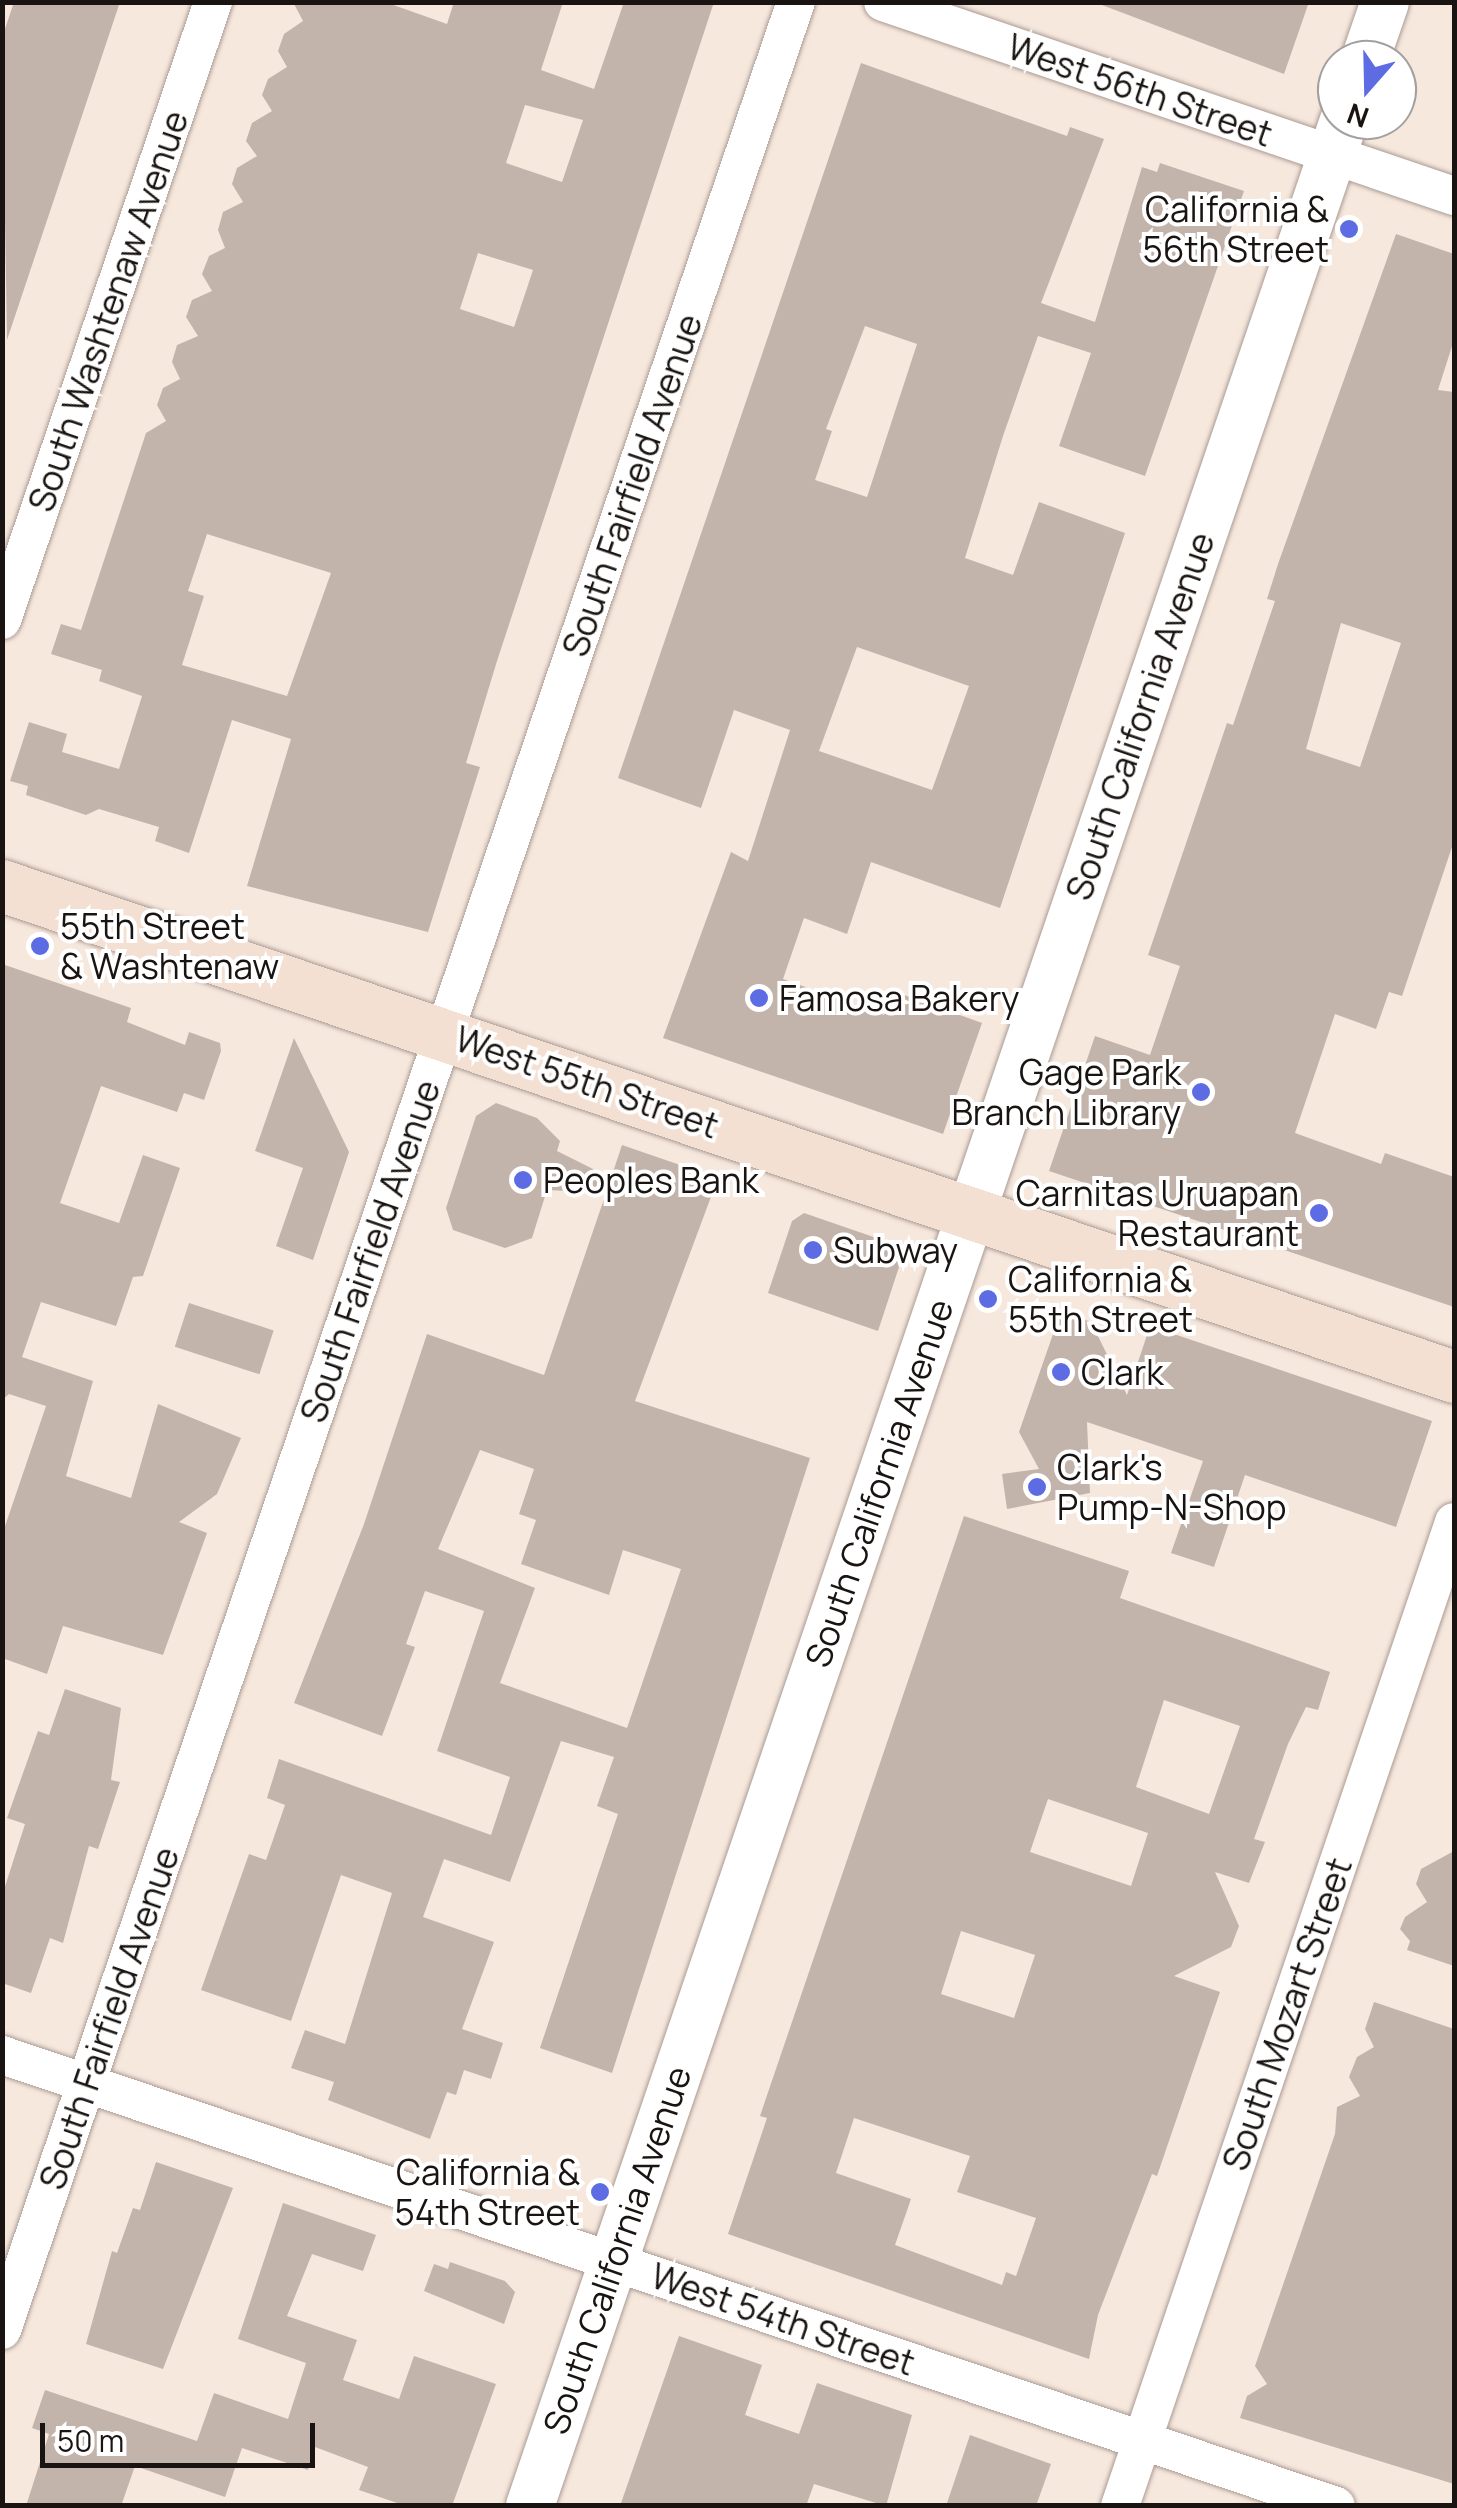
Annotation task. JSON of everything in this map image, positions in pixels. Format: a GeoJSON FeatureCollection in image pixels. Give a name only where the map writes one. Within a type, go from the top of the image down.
{"type":"FeatureCollection","features":[{"type":"Feature","properties":{"kind":"main road","name":"West 55th Street"},"geometry":{"type":"LineString","coordinates":[[2,886],[1454,1377]]}},
{"type":"Feature","properties":{"kind":"street","name":"South Washtenaw Avenue"},"geometry":{"type":"LineString","coordinates":[[2,620],[213,2]]}},
{"type":"Feature","properties":{"kind":"street","name":"South Fairfield Avenue"},"geometry":{"type":"LineString","coordinates":[[2,2330],[796,2]]}},
{"type":"Feature","properties":{"kind":"street","name":"West 56th Street"},"geometry":{"type":"LineString","coordinates":[[883,2],[1317,132]]}},
{"type":"Feature","properties":{"kind":"street"},"geometry":{"type":"LineString","coordinates":[[1372,40],[1384,2]]}},
{"type":"Feature","properties":{"kind":"street","name":"South California Avenue"},"geometry":{"type":"LineString","coordinates":[[530,2506],[1337,140]]}},
{"type":"Feature","properties":{"kind":"street","name":"West 56th Street"},"geometry":{"type":"LineString","coordinates":[[1342,140],[1454,196]]}},
{"type":"Feature","properties":{"kind":"street","name":"South Mozart Street"},"geometry":{"type":"LineString","coordinates":[[1120,2506],[1454,1522]]}},
{"type":"Feature","properties":{"kind":"street","name":"West 54th Street"},"geometry":{"type":"LineString","coordinates":[[2,2055],[1336,2506]]}},
{"type":"Feature","properties":{"kind":"building"},"geometry":{"type":"Polygon","coordinates":[[[14,2],[120,2],[7,340],[2,38],[14,2]]]}},
{"type":"Feature","properties":{"kind":"building"},"geometry":{"type":"Polygon","coordinates":[[[293,2],[385,2],[447,24],[454,2],[563,2],[541,70],[594,89],[624,2],[714,2],[497,661],[466,763],[480,767],[428,932],[247,886],[291,739],[232,720],[189,853],[155,841],[159,827],[99,809],[86,815],[26,795],[28,786],[10,781],[29,722],[67,734],[62,752],[119,769],[142,696],[99,681],[102,670],[51,654],[61,624],[81,630],[146,433],[166,421],[157,405],[163,388],[180,379],[172,362],[177,345],[198,336],[186,317],[192,300],[212,291],[202,274],[209,256],[225,248],[218,230],[223,212],[243,202],[232,184],[237,168],[257,156],[246,141],[252,123],[272,111],[262,95],[268,79],[287,67],[278,51],[284,34],[303,21],[293,2]],[[525,105],[506,163],[562,182],[583,120],[525,105]],[[478,253],[460,309],[514,327],[533,270],[478,253]],[[207,534],[188,591],[204,596],[182,665],[287,696],[331,573],[207,534]]]}},
{"type":"Feature","properties":{"kind":"building"},"geometry":{"type":"Polygon","coordinates":[[[1094,2],[1309,2],[1284,74],[1094,2]]]}},
{"type":"Feature","properties":{"kind":"building"},"geometry":{"type":"Polygon","coordinates":[[[861,63],[1067,136],[1070,127],[1104,139],[1041,303],[1095,322],[1142,167],[1157,172],[1160,163],[1244,191],[1145,476],[1059,446],[1091,353],[1038,336],[1003,436],[965,558],[1013,575],[1039,502],[1125,533],[1000,908],[871,862],[847,934],[804,918],[783,979],[884,1015],[893,991],[982,1023],[943,1134],[663,1038],[731,852],[748,861],[790,730],[734,710],[701,808],[618,778],[861,63]],[[865,326],[826,429],[832,431],[815,480],[867,497],[917,344],[865,326]],[[857,647],[819,751],[932,790],[969,686],[857,647]]]}},
{"type":"Feature","properties":{"kind":"building"},"geometry":{"type":"Polygon","coordinates":[[[1396,234],[1454,254],[1454,340],[1438,390],[1454,392],[1454,841],[1402,996],[1389,992],[1376,1029],[1335,1014],[1295,1133],[1381,1164],[1385,1153],[1454,1177],[1454,1307],[1049,1171],[1095,1036],[1150,1055],[1180,966],[1148,955],[1227,723],[1233,725],[1275,601],[1267,599],[1396,234]],[[1341,623],[1306,749],[1360,767],[1401,643],[1341,623]]]}},
{"type":"Feature","properties":{"kind":"building"},"geometry":{"type":"Polygon","coordinates":[[[2,964],[131,1008],[127,1022],[185,1045],[189,1032],[220,1043],[221,1051],[204,1100],[184,1093],[177,1112],[101,1086],[60,1203],[119,1223],[143,1155],[180,1168],[143,1276],[133,1277],[116,1326],[41,1302],[22,1357],[93,1381],[66,1476],[131,1498],[158,1404],[241,1438],[217,1494],[179,1522],[207,1533],[163,1655],[63,1626],[47,1674],[2,1658],[2,1535],[46,1406],[9,1394],[2,1400],[2,964]]]}},
{"type":"Feature","properties":{"kind":"building"},"geometry":{"type":"Polygon","coordinates":[[[294,1038],[349,1152],[313,1260],[276,1246],[303,1168],[255,1151],[294,1038]]]}},
{"type":"Feature","properties":{"kind":"building"},"geometry":{"type":"Polygon","coordinates":[[[496,1103],[537,1118],[560,1141],[557,1151],[611,1178],[622,1145],[718,1178],[635,1401],[810,1458],[612,2073],[540,2048],[618,1814],[597,1806],[614,1757],[561,1741],[510,1882],[444,1859],[423,1917],[494,1942],[462,2029],[503,2043],[491,2079],[464,2070],[456,2095],[447,2092],[430,2139],[328,2100],[334,2082],[291,2068],[305,2030],[345,2044],[392,1893],[341,1875],[291,2021],[201,1990],[249,1854],[266,1860],[285,1805],[267,1798],[279,1759],[491,1835],[510,1777],[437,1751],[484,1611],[425,1591],[406,1644],[415,1647],[382,1736],[294,1703],[364,1524],[427,1334],[544,1375],[606,1193],[547,1190],[532,1238],[505,1248],[453,1230],[446,1208],[476,1116],[496,1103]],[[480,1450],[438,1549],[535,1588],[500,1683],[627,1728],[681,1569],[623,1550],[609,1595],[521,1564],[536,1520],[519,1514],[534,1469],[480,1450]]]}},
{"type":"Feature","properties":{"kind":"building"},"geometry":{"type":"Polygon","coordinates":[[[804,1213],[888,1242],[900,1264],[878,1331],[768,1293],[792,1221],[804,1213]]]}},
{"type":"Feature","properties":{"kind":"building"},"geometry":{"type":"Polygon","coordinates":[[[189,1303],[274,1331],[259,1374],[175,1347],[189,1303]]]}},
{"type":"Feature","properties":{"kind":"building"},"geometry":{"type":"Polygon","coordinates":[[[1061,1311],[1091,1322],[1127,1395],[1150,1326],[1432,1421],[1396,1527],[1245,1475],[1214,1567],[1171,1553],[1203,1461],[1087,1422],[1090,1493],[1007,1509],[1002,1474],[1039,1469],[1019,1432],[1061,1311]]]}},
{"type":"Feature","properties":{"kind":"building"},"geometry":{"type":"Polygon","coordinates":[[[964,1516],[1129,1571],[1120,1598],[1330,1672],[1318,1710],[1306,1707],[1288,1744],[1254,1839],[1265,1842],[1249,1883],[1215,1872],[1239,1926],[1231,1947],[1174,1976],[1220,1992],[1157,2176],[1152,2174],[1098,2315],[1089,2359],[728,2234],[767,2118],[760,2116],[964,1516]],[[1164,1700],[1136,1787],[1209,1814],[1240,1726],[1164,1700]],[[1048,1799],[1030,1852],[1131,1886],[1148,1833],[1048,1799]],[[961,1931],[941,1994],[1014,2018],[1035,1955],[961,1931]],[[854,2118],[836,2173],[911,2199],[895,2245],[1002,2285],[1006,2272],[1016,2276],[1036,2218],[957,2192],[970,2156],[854,2118]]]}},
{"type":"Feature","properties":{"kind":"building"},"geometry":{"type":"Polygon","coordinates":[[[65,1689],[121,1708],[111,1780],[120,1782],[98,1849],[89,1846],[63,1943],[50,1938],[31,1993],[2,1983],[2,1896],[25,1824],[7,1818],[38,1731],[49,1735],[65,1689]]]}},
{"type":"Feature","properties":{"kind":"building"},"geometry":{"type":"Polygon","coordinates":[[[1454,1851],[1454,1966],[1407,1950],[1410,1941],[1400,1929],[1405,1917],[1427,1902],[1416,1884],[1421,1869],[1454,1851]]]}},
{"type":"Feature","properties":{"kind":"building"},"geometry":{"type":"Polygon","coordinates":[[[1374,2002],[1454,2029],[1454,2484],[1240,2418],[1247,2396],[1267,2384],[1255,2366],[1335,2134],[1337,2107],[1360,2096],[1349,2077],[1357,2057],[1374,2047],[1365,2029],[1374,2002]]]}},
{"type":"Feature","properties":{"kind":"building"},"geometry":{"type":"Polygon","coordinates":[[[156,2162],[233,2188],[163,2369],[86,2344],[112,2251],[117,2253],[133,2208],[140,2210],[156,2162]]]}},
{"type":"Feature","properties":{"kind":"building"},"geometry":{"type":"Polygon","coordinates":[[[283,2203],[376,2235],[363,2271],[312,2254],[287,2316],[357,2340],[343,2380],[399,2399],[414,2356],[496,2384],[452,2506],[406,2506],[359,2490],[368,2467],[315,2447],[308,2470],[242,2448],[225,2497],[135,2466],[121,2506],[26,2506],[49,2434],[32,2428],[45,2390],[197,2441],[214,2393],[288,2419],[306,2363],[238,2339],[283,2203]]]}},
{"type":"Feature","properties":{"kind":"building"},"geometry":{"type":"Polygon","coordinates":[[[450,2262],[505,2281],[515,2292],[504,2324],[424,2291],[434,2264],[448,2269],[450,2262]]]}},
{"type":"Feature","properties":{"kind":"building"},"geometry":{"type":"Polygon","coordinates":[[[679,2336],[762,2365],[745,2415],[799,2434],[817,2383],[912,2415],[886,2506],[814,2484],[806,2506],[620,2506],[679,2336]]]}},
{"type":"Feature","properties":{"kind":"building"},"geometry":{"type":"Polygon","coordinates":[[[970,2435],[1051,2464],[1036,2506],[946,2506],[970,2435]]]}},
{"type":"Feature","properties":{"kind":"place","name":"California & 56th Street"},"geometry":{"type":"Point","coordinates":[1349,229]}},
{"type":"Feature","properties":{"kind":"place","name":"55th Street & Washtenaw"},"geometry":{"type":"Point","coordinates":[40,946]}},
{"type":"Feature","properties":{"kind":"place","name":"Famosa Bakery"},"geometry":{"type":"Point","coordinates":[759,998]}},
{"type":"Feature","properties":{"kind":"place","name":"Gage Park Branch Library"},"geometry":{"type":"Point","coordinates":[1201,1092]}},
{"type":"Feature","properties":{"kind":"place","name":"Peoples Bank"},"geometry":{"type":"Point","coordinates":[523,1180]}},
{"type":"Feature","properties":{"kind":"place","name":"Carnitas Uruapan Restaurant"},"geometry":{"type":"Point","coordinates":[1319,1213]}},
{"type":"Feature","properties":{"kind":"place","name":"Subway"},"geometry":{"type":"Point","coordinates":[813,1250]}},
{"type":"Feature","properties":{"kind":"place","name":"California & 55th Street"},"geometry":{"type":"Point","coordinates":[988,1299]}},
{"type":"Feature","properties":{"kind":"place","name":"Clark"},"geometry":{"type":"Point","coordinates":[1061,1372]}},
{"type":"Feature","properties":{"kind":"place","name":"Clark's Pump-N-Shop"},"geometry":{"type":"Point","coordinates":[1037,1487]}},
{"type":"Feature","properties":{"kind":"place","name":"California & 54th Street"},"geometry":{"type":"Point","coordinates":[600,2192]}}]}
